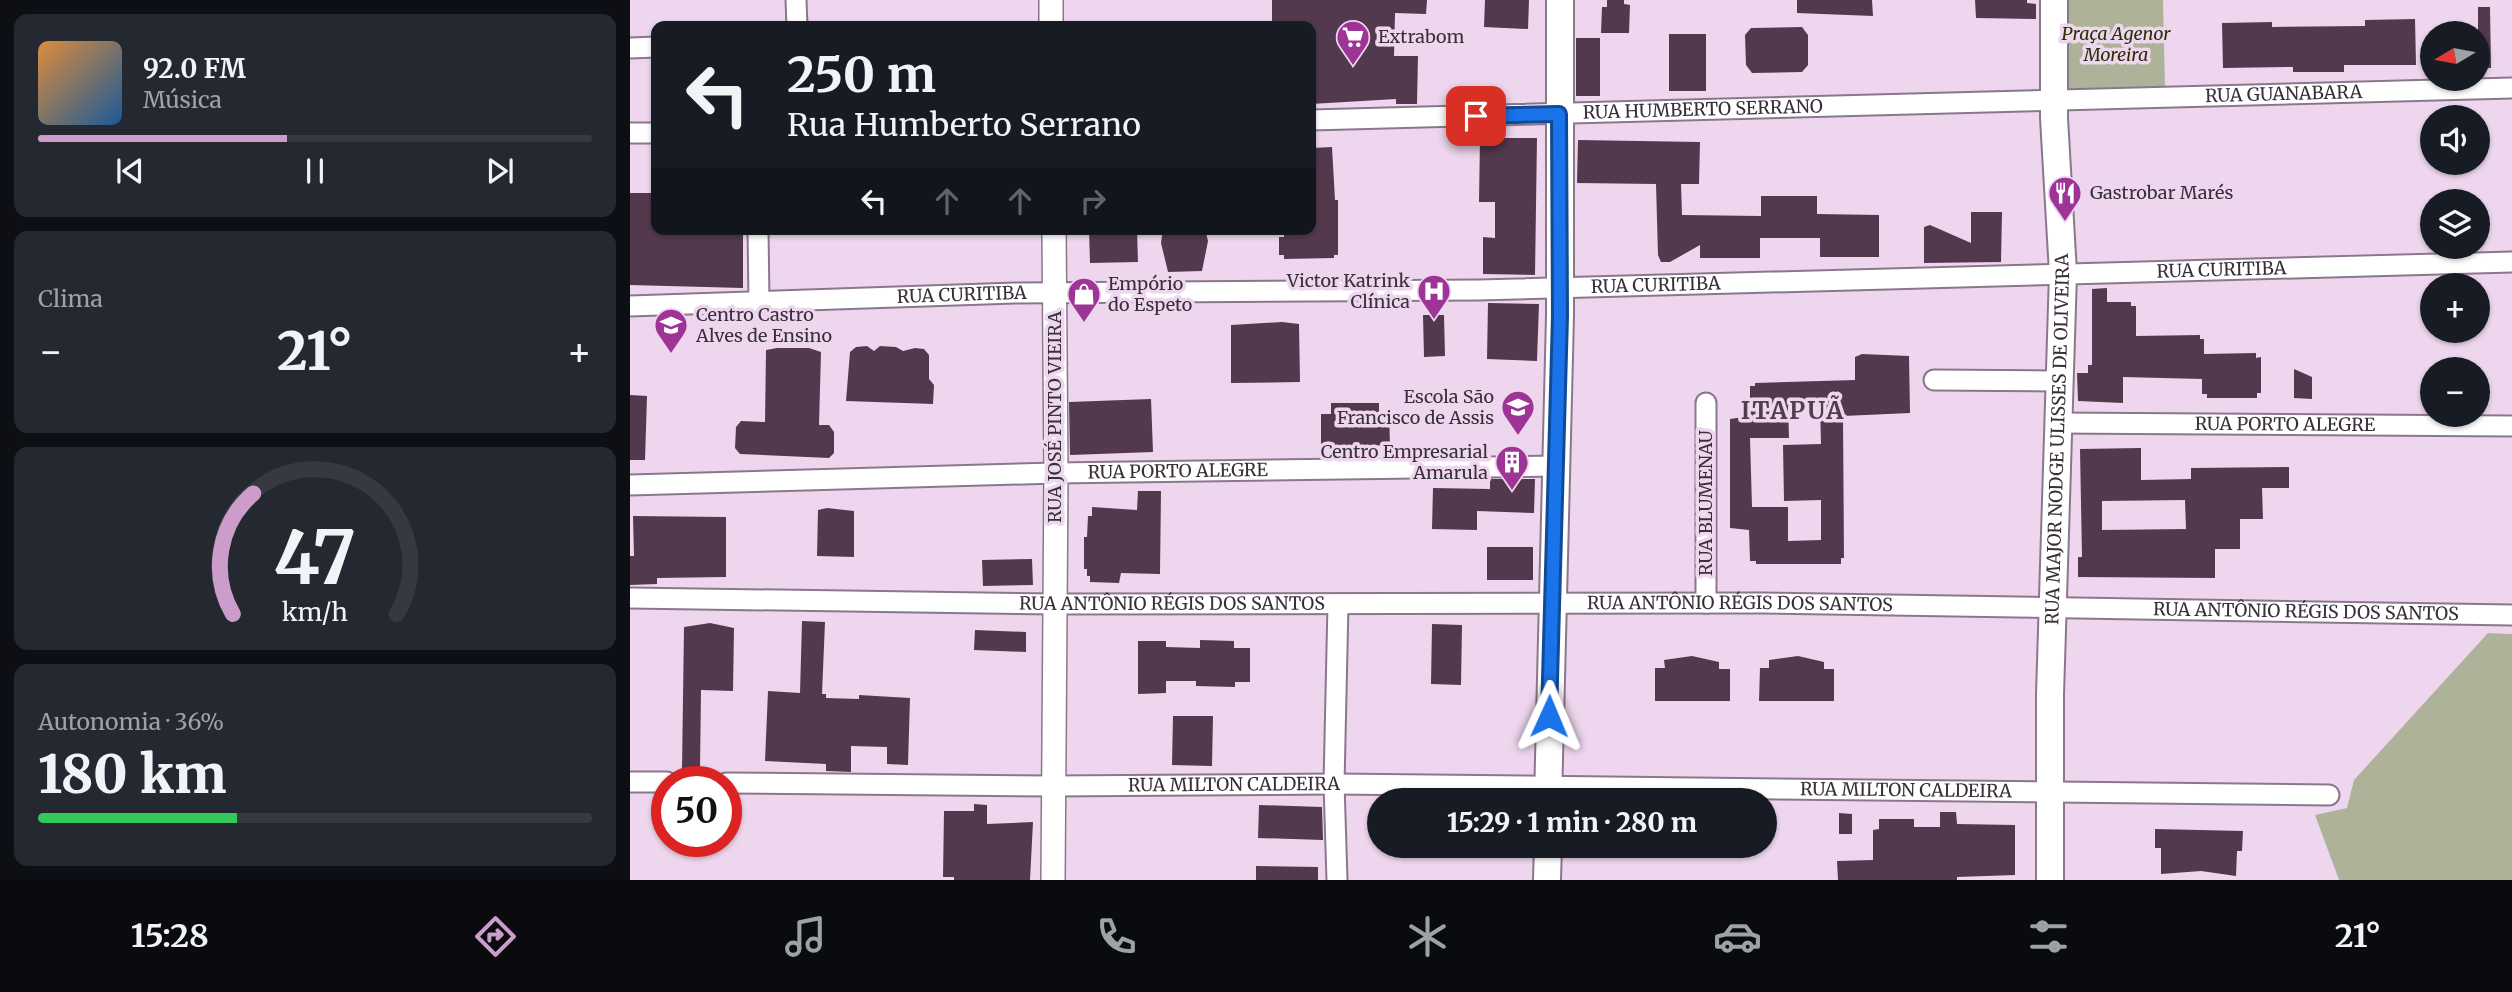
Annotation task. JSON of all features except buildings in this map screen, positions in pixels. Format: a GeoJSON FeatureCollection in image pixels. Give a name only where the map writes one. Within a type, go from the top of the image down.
{"type":"FeatureCollection","features":[{"type":"Feature","properties":{"kind":"main road"},"geometry":{"type":"LineString","coordinates":[[1548,788],[1560,288],[1560,0]]}},
{"type":"Feature","properties":{"kind":"main road","name":"RUA MAJOR NODGE ULISSES DE OLIVEIRA"},"geometry":{"type":"LineString","coordinates":[[2050,880],[2050,695],[2055,608],[2057,381],[2063,273],[2054,98],[2054,0]]}},
{"type":"Feature","properties":{"kind":"main road"},"geometry":{"type":"LineString","coordinates":[[1547,880],[1548,858]]}},
{"type":"Feature","properties":{"kind":"street"},"geometry":{"type":"LineString","coordinates":[[796,0],[797,21]]}},
{"type":"Feature","properties":{"kind":"street"},"geometry":{"type":"LineString","coordinates":[[1051,0],[1051,21]]}},
{"type":"Feature","properties":{"kind":"street"},"geometry":{"type":"LineString","coordinates":[[630,48],[651,47]]}},
{"type":"Feature","properties":{"kind":"street","name":"RUA GUANABARA"},"geometry":{"type":"LineString","coordinates":[[2054,98],[2512,88]]}},
{"type":"Feature","properties":{"kind":"street","name":"RUA HUMBERTO SERRANO"},"geometry":{"type":"LineString","coordinates":[[1316,120],[2054,98]]}},
{"type":"Feature","properties":{"kind":"street"},"geometry":{"type":"LineString","coordinates":[[630,133],[651,133]]}},
{"type":"Feature","properties":{"kind":"street"},"geometry":{"type":"LineString","coordinates":[[758,235],[759,302]]}},
{"type":"Feature","properties":{"kind":"street","name":"RUA JOSÉ PINTO VIEIRA"},"geometry":{"type":"LineString","coordinates":[[1053,880],[1056,473],[1054,235]]}},
{"type":"Feature","properties":{"kind":"street","name":"RUA CURITIBA"},"geometry":{"type":"LineString","coordinates":[[630,306],[1015,293],[1054,295],[1560,288],[2512,262]]}},
{"type":"Feature","properties":{"kind":"street"},"geometry":{"type":"LineString","coordinates":[[1934,380],[2057,381]]}},
{"type":"Feature","properties":{"kind":"street","name":"RUA BLUMENAU"},"geometry":{"type":"LineString","coordinates":[[1706,403],[1706,603]]}},
{"type":"Feature","properties":{"kind":"street","name":"RUA PORTO ALEGRE"},"geometry":{"type":"LineString","coordinates":[[2057,423],[2512,426]]}},
{"type":"Feature","properties":{"kind":"street","name":"RUA PORTO ALEGRE"},"geometry":{"type":"LineString","coordinates":[[630,485],[1056,473],[1557,466]]}},
{"type":"Feature","properties":{"kind":"street","name":"RUA ANTÔNIO RÉGIS DOS SANTOS"},"geometry":{"type":"LineString","coordinates":[[630,598],[1055,604],[1706,603],[2512,615]]}},
{"type":"Feature","properties":{"kind":"street"},"geometry":{"type":"LineString","coordinates":[[1337,880],[1334,784],[1338,604]]}},
{"type":"Feature","properties":{"kind":"street"},"geometry":{"type":"LineString","coordinates":[[630,782],[651,782]]}},
{"type":"Feature","properties":{"kind":"street","name":"RUA MILTON CALDEIRA"},"geometry":{"type":"LineString","coordinates":[[742,783],[1053,786],[1334,784],[1429,788]]}},
{"type":"Feature","properties":{"kind":"street","name":"RUA MILTON CALDEIRA"},"geometry":{"type":"LineString","coordinates":[[1777,793],[2329,794]]}},
{"type":"Feature","properties":{"kind":"green space","name":"Praça Agenor Moreira"},"geometry":{"type":"Polygon","coordinates":[[[2067,0],[2163,0],[2165,88],[2068,89],[2067,0]]]}},
{"type":"Feature","properties":{"kind":"green space"},"geometry":{"type":"Polygon","coordinates":[[[2488,633],[2512,634],[2512,880],[2339,880],[2315,815],[2347,808],[2354,780],[2488,633]]]}},
{"type":"Feature","properties":{"kind":"place","name":"Extrabom"},"geometry":{"type":"Point","coordinates":[1353,67]}},
{"type":"Feature","properties":{"kind":"place","name":"Gastrobar Marés"},"geometry":{"type":"Point","coordinates":[2065,223]}},
{"type":"Feature","properties":{"kind":"place","name":"Victor Katrink Clínica"},"geometry":{"type":"Point","coordinates":[1434,321]}},
{"type":"Feature","properties":{"kind":"place","name":"Empório do Espeto"},"geometry":{"type":"Point","coordinates":[1084,324]}},
{"type":"Feature","properties":{"kind":"place","name":"Centro Castro Alves de Ensino"},"geometry":{"type":"Point","coordinates":[671,355]}},
{"type":"Feature","properties":{"kind":"place","name":"Escola São Francisco de Assis"},"geometry":{"type":"Point","coordinates":[1518,437]}},
{"type":"Feature","properties":{"kind":"place","name":"Centro Empresarial Amarula"},"geometry":{"type":"Point","coordinates":[1512,492]}},
{"type":"Feature","properties":{"kind":"district","name":"ITAPUÃ"},"geometry":{"type":"Point","coordinates":[1793,411]}},
{"type":"Feature","properties":{"kind":"route"},"geometry":{"type":"LineString","coordinates":[[1476,116],[1559,114],[1560,316],[1549,716]]}}]}
